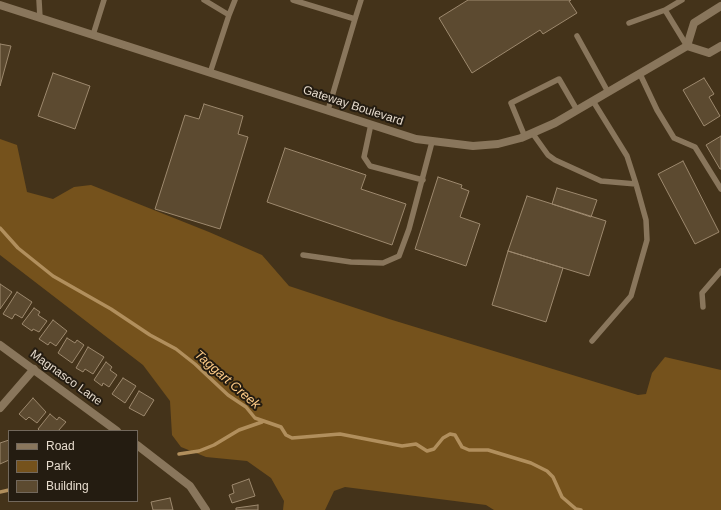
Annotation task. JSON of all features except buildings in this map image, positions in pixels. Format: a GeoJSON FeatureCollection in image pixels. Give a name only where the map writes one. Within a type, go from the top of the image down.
{"type":"FeatureCollection","features":[{"type":"Feature","properties":{"kind":"street","name":"Gateway Boulevard"},"geometry":{"type":"LineString","coordinates":[[0,5],[371,124],[432,142],[473,146],[498,144],[529,135],[593,101],[687,46]]}},
{"type":"Feature","properties":{"kind":"street"},"geometry":{"type":"LineString","coordinates":[[721,6],[694,23],[687,46],[709,53],[721,46]]}},
{"type":"Feature","properties":{"kind":"street","name":"Magnasco Lane"},"geometry":{"type":"LineString","coordinates":[[0,345],[116,430]]}},
{"type":"Feature","properties":{"kind":"street"},"geometry":{"type":"LineString","coordinates":[[0,408],[34,369]]}},
{"type":"Feature","properties":{"kind":"street"},"geometry":{"type":"LineString","coordinates":[[138,447],[190,486],[206,510]]}},
{"type":"Feature","properties":{"kind":"lane"},"geometry":{"type":"LineString","coordinates":[[39,0],[40,18]]}},
{"type":"Feature","properties":{"kind":"lane"},"geometry":{"type":"LineString","coordinates":[[93,35],[104,0]]}},
{"type":"Feature","properties":{"kind":"lane"},"geometry":{"type":"LineString","coordinates":[[204,0],[229,15]]}},
{"type":"Feature","properties":{"kind":"lane"},"geometry":{"type":"LineString","coordinates":[[210,73],[235,0]]}},
{"type":"Feature","properties":{"kind":"lane"},"geometry":{"type":"LineString","coordinates":[[293,0],[355,18]]}},
{"type":"Feature","properties":{"kind":"lane"},"geometry":{"type":"LineString","coordinates":[[328,110],[361,0]]}},
{"type":"Feature","properties":{"kind":"lane"},"geometry":{"type":"LineString","coordinates":[[629,23],[665,10],[682,0]]}},
{"type":"Feature","properties":{"kind":"lane"},"geometry":{"type":"LineString","coordinates":[[665,10],[687,46]]}},
{"type":"Feature","properties":{"kind":"lane"},"geometry":{"type":"LineString","coordinates":[[577,36],[608,92]]}},
{"type":"Feature","properties":{"kind":"lane"},"geometry":{"type":"LineString","coordinates":[[640,74],[657,110],[674,138],[695,147],[721,189]]}},
{"type":"Feature","properties":{"kind":"lane"},"geometry":{"type":"LineString","coordinates":[[577,110],[559,79],[512,103],[529,135],[548,155],[555,160],[601,181],[636,184]]}},
{"type":"Feature","properties":{"kind":"lane"},"geometry":{"type":"LineString","coordinates":[[592,341],[631,296],[647,240],[646,220],[626,156],[593,101]]}},
{"type":"Feature","properties":{"kind":"lane"},"geometry":{"type":"LineString","coordinates":[[371,124],[364,157],[370,166],[422,180]]}},
{"type":"Feature","properties":{"kind":"lane"},"geometry":{"type":"LineString","coordinates":[[303,255],[351,262],[383,263],[399,256],[409,229],[432,142]]}},
{"type":"Feature","properties":{"kind":"lane"},"geometry":{"type":"LineString","coordinates":[[703,307],[702,293],[721,271]]}},
{"type":"Feature","properties":{"kind":"green space"},"geometry":{"type":"Polygon","coordinates":[[[0,139],[17,145],[27,192],[53,199],[74,187],[91,185],[209,232],[262,255],[289,286],[389,319],[638,395],[646,394],[652,373],[665,357],[721,370],[721,510],[494,510],[486,505],[345,487],[334,491],[325,510],[283,510],[284,501],[271,478],[247,461],[206,457],[181,447],[172,435],[170,401],[143,365],[0,255],[0,139]]]}},
{"type":"Feature","properties":{"kind":"waterway","name":"Taggart Creek"},"geometry":{"type":"LineString","coordinates":[[0,228],[18,248],[53,276],[111,309],[150,335],[176,349],[195,364],[228,395],[246,407],[255,418],[281,427],[286,435],[292,438],[340,434],[402,446],[416,444],[427,451],[434,449],[443,438],[450,434],[455,435],[462,447],[469,450],[488,450],[531,463],[547,471],[553,477],[562,497],[576,509],[581,510]]}},
{"type":"Feature","properties":{"kind":"waterway"},"geometry":{"type":"LineString","coordinates":[[179,454],[199,451],[214,445],[239,430],[262,422]]}},
{"type":"Feature","properties":{"kind":"waterway"},"geometry":{"type":"LineString","coordinates":[[0,492],[8,490]]}}]}
